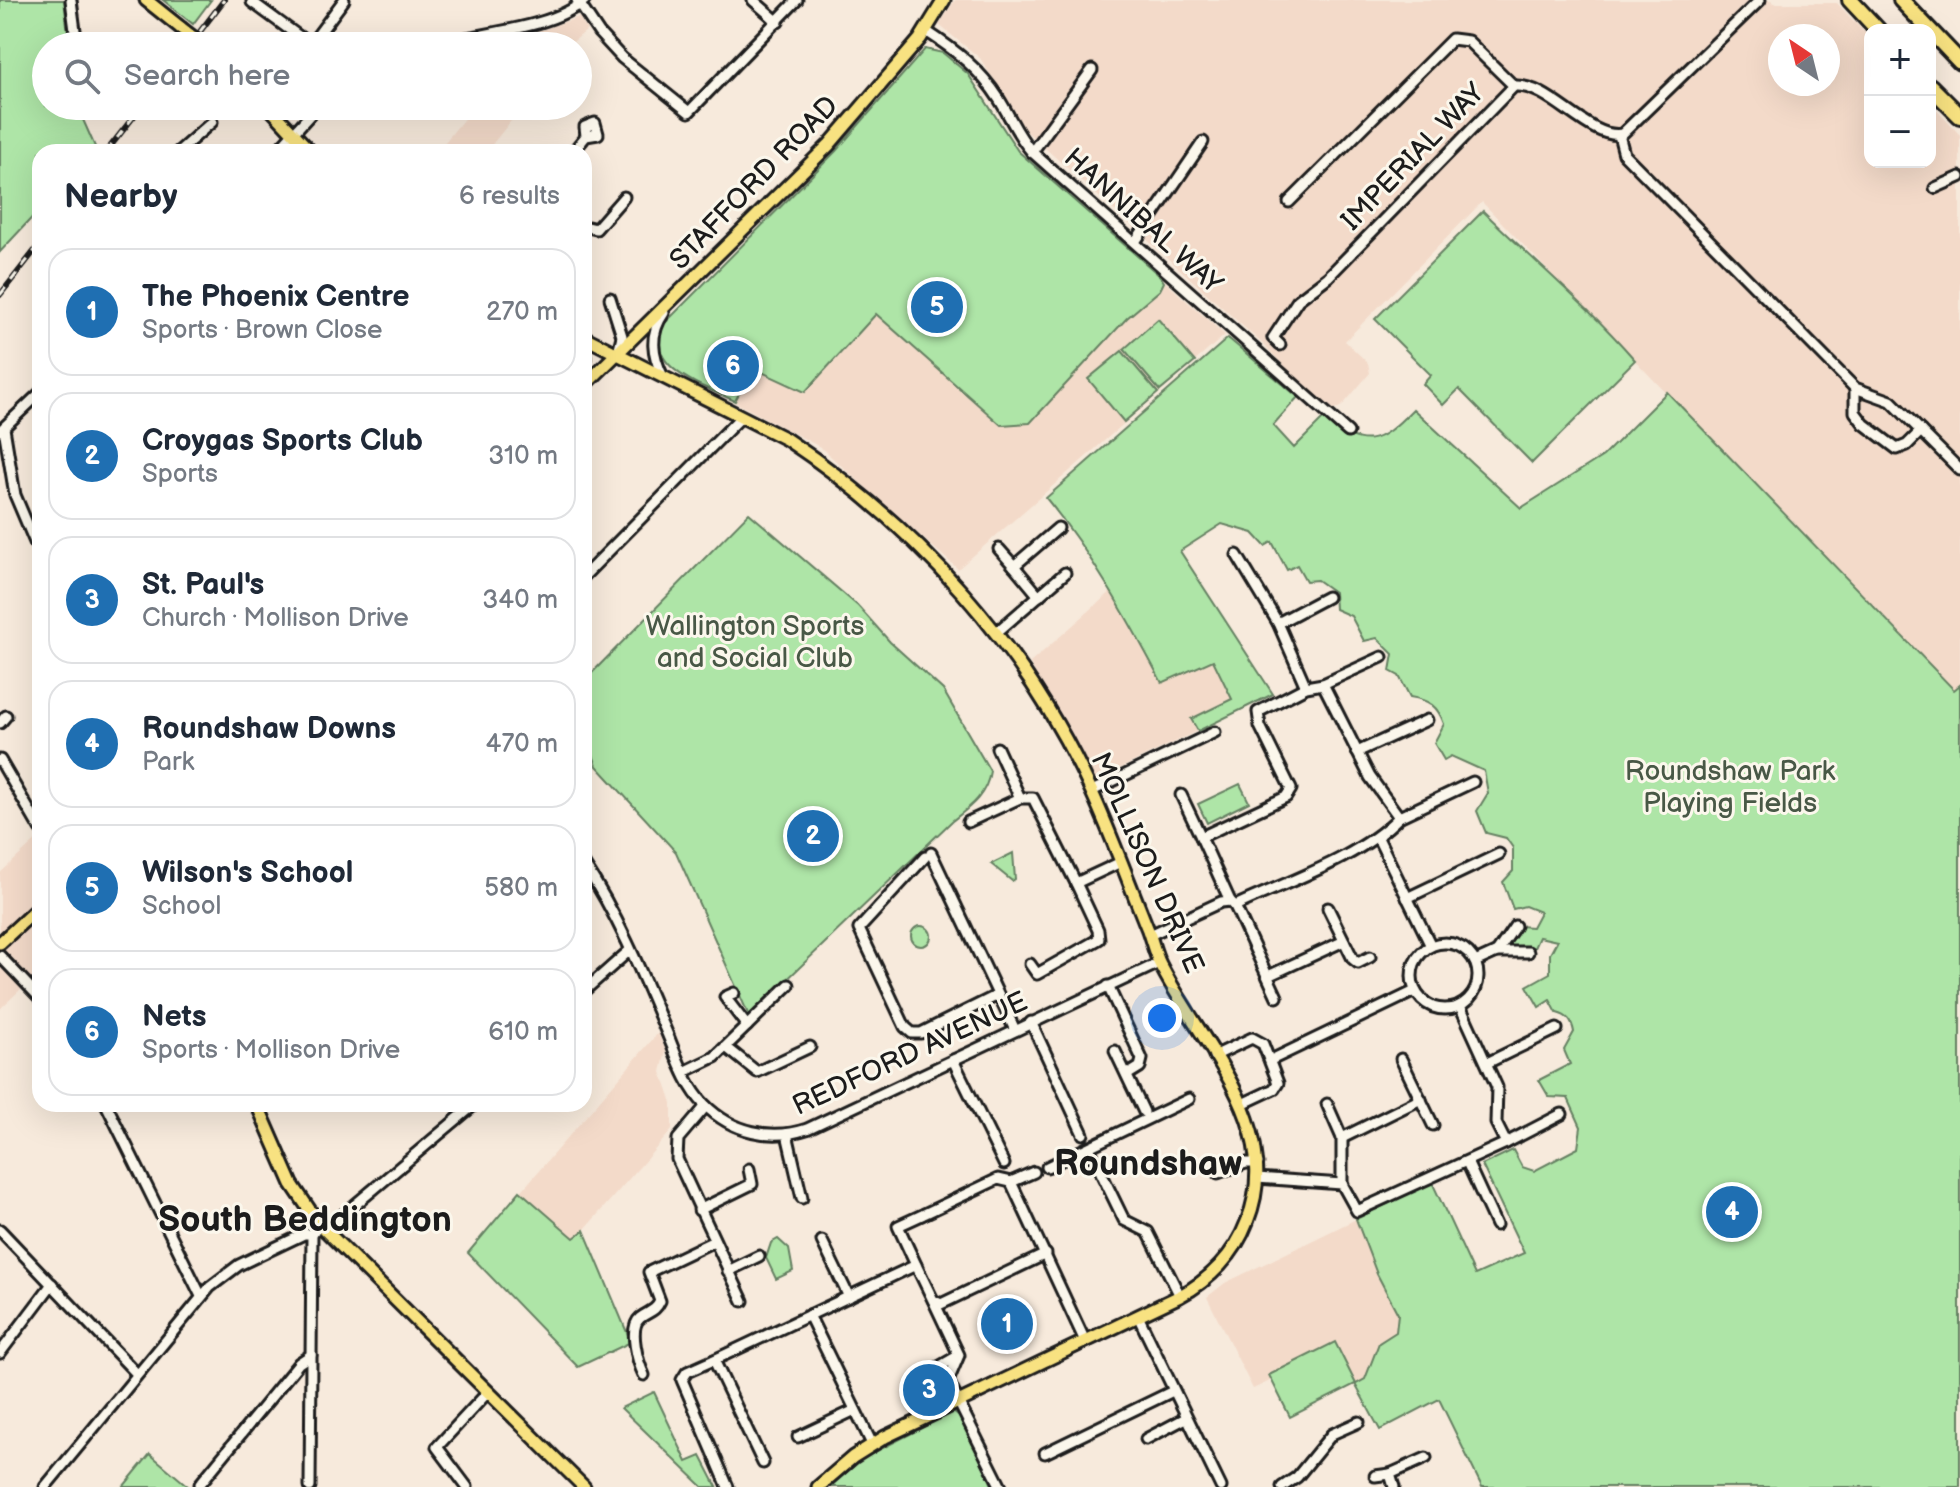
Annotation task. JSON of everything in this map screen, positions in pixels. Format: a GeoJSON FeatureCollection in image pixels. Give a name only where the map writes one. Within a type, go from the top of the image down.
{"type":"FeatureCollection","features":[{"type":"Feature","properties":{"kind":"highway"},"geometry":{"type":"LineString","coordinates":[[1850,0],[1872,24]]}},
{"type":"Feature","properties":{"kind":"highway"},"geometry":{"type":"LineString","coordinates":[[1901,0],[1960,62]]}},
{"type":"Feature","properties":{"kind":"highway"},"geometry":{"type":"LineString","coordinates":[[1936,92],[1960,116]]}},
{"type":"Feature","properties":{"kind":"main road"},"geometry":{"type":"LineString","coordinates":[[146,0],[186,32]]}},
{"type":"Feature","properties":{"kind":"main road","name":"STAFFORD ROAD"},"geometry":{"type":"LineString","coordinates":[[592,378],[820,154],[926,31],[944,0]]}},
{"type":"Feature","properties":{"kind":"main road"},"geometry":{"type":"LineString","coordinates":[[280,120],[303,144]]}},
{"type":"Feature","properties":{"kind":"main road","name":"MOLLISON DRIVE"},"geometry":{"type":"LineString","coordinates":[[592,341],[786,439],[841,478],[968,597],[997,632],[1049,709],[1092,791],[1159,963],[1242,1104],[1254,1134],[1258,1163],[1250,1216],[1232,1250],[1205,1279],[1180,1296],[872,1444],[818,1487]]}},
{"type":"Feature","properties":{"kind":"main road"},"geometry":{"type":"LineString","coordinates":[[0,943],[32,913]]}},
{"type":"Feature","properties":{"kind":"main road"},"geometry":{"type":"LineString","coordinates":[[260,1112],[292,1184],[319,1229],[584,1487]]}},
{"type":"Feature","properties":{"kind":"street"},"geometry":{"type":"LineString","coordinates":[[71,0],[75,32]]}},
{"type":"Feature","properties":{"kind":"street"},"geometry":{"type":"LineString","coordinates":[[320,32],[344,0]]}},
{"type":"Feature","properties":{"kind":"street"},"geometry":{"type":"LineString","coordinates":[[753,0],[778,22]]}},
{"type":"Feature","properties":{"kind":"street"},"geometry":{"type":"LineString","coordinates":[[491,32],[538,21],[581,2],[599,33],[622,58],[689,112],[797,0]]}},
{"type":"Feature","properties":{"kind":"street"},"geometry":{"type":"LineString","coordinates":[[1760,0],[1632,127],[1619,135],[1624,154],[1855,388],[1891,401],[1960,470]]}},
{"type":"Feature","properties":{"kind":"street"},"geometry":{"type":"LineString","coordinates":[[252,2],[294,32]]}},
{"type":"Feature","properties":{"kind":"street","name":"HANNIBAL WAY"},"geometry":{"type":"LineString","coordinates":[[926,31],[972,64],[1000,100],[1016,135],[1032,152],[1348,432]]}},
{"type":"Feature","properties":{"kind":"street"},"geometry":{"type":"LineString","coordinates":[[1289,202],[1452,39],[1468,41],[1514,86]]}},
{"type":"Feature","properties":{"kind":"street"},"geometry":{"type":"LineString","coordinates":[[1032,152],[1092,70]]}},
{"type":"Feature","properties":{"kind":"street","name":"IMPERIAL WAY"},"geometry":{"type":"LineString","coordinates":[[1280,345],[1273,338],[1298,300],[1328,277],[1514,86],[1522,86],[1605,133],[1619,135]]}},
{"type":"Feature","properties":{"kind":"street"},"geometry":{"type":"LineString","coordinates":[[284,144],[306,120]]}},
{"type":"Feature","properties":{"kind":"street"},"geometry":{"type":"LineString","coordinates":[[187,144],[212,122]]}},
{"type":"Feature","properties":{"kind":"street"},"geometry":{"type":"LineString","coordinates":[[580,144],[586,136]]}},
{"type":"Feature","properties":{"kind":"street"},"geometry":{"type":"LineString","coordinates":[[1135,242],[1203,142]]}},
{"type":"Feature","properties":{"kind":"street"},"geometry":{"type":"LineString","coordinates":[[1935,188],[1960,177]]}},
{"type":"Feature","properties":{"kind":"street"},"geometry":{"type":"LineString","coordinates":[[592,228],[596,229],[624,197]]}},
{"type":"Feature","properties":{"kind":"street"},"geometry":{"type":"LineString","coordinates":[[610,298],[622,336],[618,352]]}},
{"type":"Feature","properties":{"kind":"street"},"geometry":{"type":"LineString","coordinates":[[663,377],[655,359],[653,339],[655,327],[670,304]]}},
{"type":"Feature","properties":{"kind":"street"},"geometry":{"type":"LineString","coordinates":[[1855,388],[1855,412],[1884,441],[1897,449],[1907,445],[1921,431]]}},
{"type":"Feature","properties":{"kind":"street"},"geometry":{"type":"LineString","coordinates":[[32,401],[2,429],[15,495],[32,535]]}},
{"type":"Feature","properties":{"kind":"street"},"geometry":{"type":"LineString","coordinates":[[592,568],[741,417]]}},
{"type":"Feature","properties":{"kind":"street"},"geometry":{"type":"LineString","coordinates":[[1014,566],[1058,528]]}},
{"type":"Feature","properties":{"kind":"street"},"geometry":{"type":"LineString","coordinates":[[999,549],[1039,596]]}},
{"type":"Feature","properties":{"kind":"street"},"geometry":{"type":"LineString","coordinates":[[1237,555],[1278,623],[1306,687]]}},
{"type":"Feature","properties":{"kind":"street"},"geometry":{"type":"LineString","coordinates":[[997,632],[1065,573]]}},
{"type":"Feature","properties":{"kind":"street"},"geometry":{"type":"LineString","coordinates":[[1278,623],[1327,597]]}},
{"type":"Feature","properties":{"kind":"street"},"geometry":{"type":"LineString","coordinates":[[1201,837],[1289,793],[1258,720],[1258,712],[1306,687],[1323,684],[1382,657]]}},
{"type":"Feature","properties":{"kind":"street"},"geometry":{"type":"LineString","coordinates":[[1323,684],[1357,752],[1399,817]]}},
{"type":"Feature","properties":{"kind":"street"},"geometry":{"type":"LineString","coordinates":[[1357,752],[1427,720]]}},
{"type":"Feature","properties":{"kind":"street"},"geometry":{"type":"LineString","coordinates":[[1092,791],[1215,732]]}},
{"type":"Feature","properties":{"kind":"street"},"geometry":{"type":"LineString","coordinates":[[997,748],[1020,798]]}},
{"type":"Feature","properties":{"kind":"street"},"geometry":{"type":"LineString","coordinates":[[0,760],[32,815]]}},
{"type":"Feature","properties":{"kind":"street"},"geometry":{"type":"LineString","coordinates":[[1150,935],[1232,904],[1378,838],[1399,817],[1473,782]]}},
{"type":"Feature","properties":{"kind":"street"},"geometry":{"type":"LineString","coordinates":[[1181,795],[1277,997]]}},
{"type":"Feature","properties":{"kind":"street"},"geometry":{"type":"LineString","coordinates":[[968,822],[1020,798],[1029,796],[1036,801],[1098,930],[1099,939],[1037,974],[1030,964]]}},
{"type":"Feature","properties":{"kind":"street"},"geometry":{"type":"LineString","coordinates":[[1378,838],[1431,946]]}},
{"type":"Feature","properties":{"kind":"street"},"geometry":{"type":"LineString","coordinates":[[1407,898],[1499,854]]}},
{"type":"Feature","properties":{"kind":"street"},"geometry":{"type":"LineString","coordinates":[[998,995],[921,1033],[912,1033],[905,1027],[859,929],[928,855],[998,995],[1015,1030]]}},
{"type":"Feature","properties":{"kind":"street"},"geometry":{"type":"LineString","coordinates":[[1076,883],[1121,862]]}},
{"type":"Feature","properties":{"kind":"street","name":"REDFORD AVENUE"},"geometry":{"type":"LineString","coordinates":[[592,877],[608,903],[684,1072],[706,1106],[743,1129],[787,1134],[807,1129],[1159,963]]}},
{"type":"Feature","properties":{"kind":"street"},"geometry":{"type":"LineString","coordinates":[[1328,908],[1353,959],[1358,963],[1370,957]]}},
{"type":"Feature","properties":{"kind":"street"},"geometry":{"type":"LineString","coordinates":[[1497,952],[1515,926]]}},
{"type":"Feature","properties":{"kind":"street"},"geometry":{"type":"LineString","coordinates":[[1268,976],[1344,941]]}},
{"type":"Feature","properties":{"kind":"street"},"geometry":{"type":"LineString","coordinates":[[1449,943],[1459,947],[1475,962],[1477,984],[1460,1006],[1440,1009],[1429,1006],[1415,991],[1412,972],[1415,961],[1431,946],[1449,943]]}},
{"type":"Feature","properties":{"kind":"street"},"geometry":{"type":"LineString","coordinates":[[592,984],[630,950]]}},
{"type":"Feature","properties":{"kind":"street"},"geometry":{"type":"LineString","coordinates":[[1475,962],[1497,952],[1528,952]]}},
{"type":"Feature","properties":{"kind":"street"},"geometry":{"type":"LineString","coordinates":[[0,956],[32,990]]}},
{"type":"Feature","properties":{"kind":"street"},"geometry":{"type":"LineString","coordinates":[[684,1072],[708,1062],[789,985]]}},
{"type":"Feature","properties":{"kind":"street"},"geometry":{"type":"LineString","coordinates":[[1108,986],[1141,1056],[1140,1067],[1127,1075]]}},
{"type":"Feature","properties":{"kind":"street"},"geometry":{"type":"LineString","coordinates":[[1271,1060],[1415,991]]}},
{"type":"Feature","properties":{"kind":"street"},"geometry":{"type":"LineString","coordinates":[[734,993],[725,997],[747,1026]]}},
{"type":"Feature","properties":{"kind":"street"},"geometry":{"type":"LineString","coordinates":[[1460,1006],[1497,1087],[1496,1123],[1506,1143]]}},
{"type":"Feature","properties":{"kind":"street"},"geometry":{"type":"LineString","coordinates":[[1031,1022],[1083,1134]]}},
{"type":"Feature","properties":{"kind":"street"},"geometry":{"type":"LineString","coordinates":[[1487,1063],[1557,1029]]}},
{"type":"Feature","properties":{"kind":"street"},"geometry":{"type":"LineString","coordinates":[[1214,1056],[1254,1038],[1261,1042],[1278,1075],[1277,1086],[1242,1104]]}},
{"type":"Feature","properties":{"kind":"street"},"geometry":{"type":"LineString","coordinates":[[726,1047],[757,1072],[810,1047]]}},
{"type":"Feature","properties":{"kind":"street"},"geometry":{"type":"LineString","coordinates":[[1115,1051],[1144,1112]]}},
{"type":"Feature","properties":{"kind":"street"},"geometry":{"type":"LineString","coordinates":[[1401,1059],[1433,1125]]}},
{"type":"Feature","properties":{"kind":"street"},"geometry":{"type":"LineString","coordinates":[[953,1060],[1004,1164]]}},
{"type":"Feature","properties":{"kind":"street"},"geometry":{"type":"LineString","coordinates":[[1047,1167],[1189,1099]]}},
{"type":"Feature","properties":{"kind":"street"},"geometry":{"type":"LineString","coordinates":[[1342,1138],[1421,1099]]}},
{"type":"Feature","properties":{"kind":"street"},"geometry":{"type":"LineString","coordinates":[[1327,1104],[1342,1138],[1342,1184],[1357,1211],[1467,1162],[1562,1114]]}},
{"type":"Feature","properties":{"kind":"street"},"geometry":{"type":"LineString","coordinates":[[706,1106],[683,1131],[677,1159],[743,1301]]}},
{"type":"Feature","properties":{"kind":"street"},"geometry":{"type":"LineString","coordinates":[[110,1112],[201,1296]]}},
{"type":"Feature","properties":{"kind":"street"},"geometry":{"type":"LineString","coordinates":[[45,1487],[201,1296],[239,1265],[319,1229],[465,1112]]}},
{"type":"Feature","properties":{"kind":"street"},"geometry":{"type":"LineString","coordinates":[[787,1134],[802,1198]]}},
{"type":"Feature","properties":{"kind":"street"},"geometry":{"type":"LineString","coordinates":[[1089,1148],[1124,1220],[1148,1232],[1180,1296]]}},
{"type":"Feature","properties":{"kind":"street"},"geometry":{"type":"LineString","coordinates":[[1467,1162],[1496,1225]]}},
{"type":"Feature","properties":{"kind":"street"},"geometry":{"type":"LineString","coordinates":[[1218,1173],[1246,1163],[1258,1163]]}},
{"type":"Feature","properties":{"kind":"street"},"geometry":{"type":"LineString","coordinates":[[699,1210],[752,1184],[749,1169]]}},
{"type":"Feature","properties":{"kind":"street"},"geometry":{"type":"LineString","coordinates":[[1001,1487],[948,1381],[959,1355],[898,1226],[998,1179],[1011,1182],[1034,1172]]}},
{"type":"Feature","properties":{"kind":"street"},"geometry":{"type":"LineString","coordinates":[[1257,1178],[1342,1184]]}},
{"type":"Feature","properties":{"kind":"street"},"geometry":{"type":"LineString","coordinates":[[1011,1182],[1085,1341]]}},
{"type":"Feature","properties":{"kind":"street"},"geometry":{"type":"LineString","coordinates":[[310,1487],[311,1355],[319,1229]]}},
{"type":"Feature","properties":{"kind":"street"},"geometry":{"type":"LineString","coordinates":[[0,1230],[137,1374]]}},
{"type":"Feature","properties":{"kind":"street"},"geometry":{"type":"LineString","coordinates":[[644,1375],[635,1356],[634,1331],[637,1321],[654,1310],[660,1301],[649,1272],[714,1241]]}},
{"type":"Feature","properties":{"kind":"street"},"geometry":{"type":"LineString","coordinates":[[822,1241],[849,1297]]}},
{"type":"Feature","properties":{"kind":"street"},"geometry":{"type":"LineString","coordinates":[[934,1302],[945,1302],[1046,1254]]}},
{"type":"Feature","properties":{"kind":"street"},"geometry":{"type":"LineString","coordinates":[[728,1271],[759,1256]]}},
{"type":"Feature","properties":{"kind":"street"},"geometry":{"type":"LineString","coordinates":[[728,1487],[682,1380],[687,1372],[916,1265]]}},
{"type":"Feature","properties":{"kind":"street"},"geometry":{"type":"LineString","coordinates":[[0,1353],[52,1284]]}},
{"type":"Feature","properties":{"kind":"street"},"geometry":{"type":"LineString","coordinates":[[809,1315],[872,1444]]}},
{"type":"Feature","properties":{"kind":"street"},"geometry":{"type":"LineString","coordinates":[[1138,1316],[1221,1487]]}},
{"type":"Feature","properties":{"kind":"street"},"geometry":{"type":"LineString","coordinates":[[200,1484],[299,1363],[311,1355]]}},
{"type":"Feature","properties":{"kind":"street"},"geometry":{"type":"LineString","coordinates":[[937,1368],[959,1355]]}},
{"type":"Feature","properties":{"kind":"street"},"geometry":{"type":"LineString","coordinates":[[714,1360],[763,1463]]}},
{"type":"Feature","properties":{"kind":"street"},"geometry":{"type":"LineString","coordinates":[[1045,1453],[1173,1391]]}},
{"type":"Feature","properties":{"kind":"street"},"geometry":{"type":"LineString","coordinates":[[467,1487],[437,1447],[488,1392]]}},
{"type":"Feature","properties":{"kind":"street"},"geometry":{"type":"LineString","coordinates":[[798,1437],[855,1410]]}},
{"type":"Feature","properties":{"kind":"street"},"geometry":{"type":"LineString","coordinates":[[1146,1439],[1186,1418]]}},
{"type":"Feature","properties":{"kind":"street"},"geometry":{"type":"LineString","coordinates":[[1282,1487],[1297,1477],[1332,1434],[1359,1422]]}},
{"type":"Feature","properties":{"kind":"street"},"geometry":{"type":"LineString","coordinates":[[1375,1476],[1390,1474],[1426,1458]]}},
{"type":"Feature","properties":{"kind":"street"},"geometry":{"type":"LineString","coordinates":[[1390,1474],[1394,1487]]}},
{"type":"Feature","properties":{"kind":"shaded area"},"geometry":{"type":"Polygon","coordinates":[[[955,0],[1771,0],[1774,3],[1837,3],[1864,32],[1864,168],[1936,168],[1936,109],[1960,135],[1960,686],[1954,691],[1482,202],[1345,341],[1368,363],[1370,373],[1342,406],[1334,410],[1302,385],[1265,346],[1025,130],[980,58],[939,25],[955,0]]]}},
{"type":"Feature","properties":{"kind":"shaded area"},"geometry":{"type":"Polygon","coordinates":[[[579,17],[587,30],[585,32],[536,32],[579,17]]]}},
{"type":"Feature","properties":{"kind":"shaded area"},"geometry":{"type":"Polygon","coordinates":[[[925,49],[943,53],[968,74],[1018,151],[1225,335],[958,569],[820,447],[672,369],[660,355],[663,324],[836,151],[925,49]]]}},
{"type":"Feature","properties":{"kind":"shaded area"},"geometry":{"type":"Polygon","coordinates":[[[463,120],[512,120],[492,144],[443,144],[463,120]]]}},
{"type":"Feature","properties":{"kind":"shaded area"},"geometry":{"type":"Polygon","coordinates":[[[1117,437],[1188,544],[1180,551],[1273,694],[1094,781],[1030,663],[1113,590],[1084,545],[1046,498],[1117,437]]]}},
{"type":"Feature","properties":{"kind":"shaded area"},"geometry":{"type":"Polygon","coordinates":[[[32,844],[32,979],[0,1009],[0,873],[32,844]]]}},
{"type":"Feature","properties":{"kind":"shaded area"},"geometry":{"type":"Polygon","coordinates":[[[658,1033],[666,1051],[661,1072],[672,1103],[672,1130],[584,1230],[631,1342],[578,1367],[468,1253],[658,1033]]]}},
{"type":"Feature","properties":{"kind":"shaded area"},"geometry":{"type":"Polygon","coordinates":[[[1432,1182],[1476,1275],[1379,1344],[1365,1379],[1290,1417],[1272,1380],[1253,1389],[1207,1297],[1225,1283],[1432,1182]]]}},
{"type":"Feature","properties":{"kind":"green space"},"geometry":{"type":"Polygon","coordinates":[[[0,0],[64,0],[68,32],[32,32],[32,120],[83,120],[94,144],[32,144],[32,218],[0,252],[0,0]]]}},
{"type":"Feature","properties":{"kind":"green space"},"geometry":{"type":"Polygon","coordinates":[[[163,0],[211,0],[193,24],[163,0]]]}},
{"type":"Feature","properties":{"kind":"green space"},"geometry":{"type":"Polygon","coordinates":[[[925,49],[943,53],[968,74],[1018,151],[1160,276],[1164,282],[1160,290],[1127,318],[1030,423],[1001,425],[876,314],[805,392],[753,368],[735,401],[682,375],[662,355],[660,328],[836,151],[925,49]]]}},
{"type":"Feature","properties":{"kind":"green space"},"geometry":{"type":"Polygon","coordinates":[[[1483,211],[1580,302],[1635,360],[1532,463],[1459,389],[1443,405],[1423,384],[1431,375],[1375,319],[1483,211]]]}},
{"type":"Feature","properties":{"kind":"green space"},"geometry":{"type":"Polygon","coordinates":[[[1158,319],[1195,362],[1160,391],[1124,349],[1158,319]]]}},
{"type":"Feature","properties":{"kind":"green space","name":"Roundshaw Park Playing Fields"},"geometry":{"type":"Polygon","coordinates":[[[1228,338],[1298,397],[1273,425],[1294,448],[1324,418],[1350,435],[1370,439],[1390,431],[1413,409],[1521,508],[1603,456],[1667,392],[1954,690],[1960,685],[1960,1487],[1482,1487],[1439,1399],[1380,1430],[1355,1384],[1290,1417],[1269,1375],[1335,1342],[1356,1384],[1365,1379],[1379,1343],[1396,1332],[1398,1314],[1377,1274],[1356,1219],[1432,1182],[1475,1275],[1524,1253],[1482,1165],[1513,1150],[1522,1167],[1534,1171],[1578,1148],[1581,1127],[1568,1098],[1549,1097],[1539,1080],[1570,1064],[1564,1050],[1574,1032],[1571,1022],[1557,1013],[1550,1000],[1539,1007],[1527,986],[1550,973],[1550,954],[1557,941],[1539,937],[1533,950],[1518,951],[1504,947],[1519,926],[1532,927],[1540,912],[1525,906],[1513,909],[1503,882],[1513,871],[1513,848],[1506,838],[1486,833],[1477,811],[1488,793],[1484,771],[1451,756],[1444,760],[1434,743],[1444,724],[1442,718],[1432,705],[1410,697],[1399,676],[1390,671],[1393,654],[1377,638],[1364,641],[1351,616],[1335,609],[1334,592],[1317,580],[1306,581],[1297,565],[1287,570],[1272,542],[1265,546],[1253,533],[1222,524],[1180,551],[1273,694],[1198,731],[1191,719],[1232,699],[1213,660],[1162,683],[1108,588],[1046,498],[1228,338]]]}},
{"type":"Feature","properties":{"kind":"green space"},"geometry":{"type":"Polygon","coordinates":[[[1122,351],[1158,393],[1124,422],[1088,379],[1122,351]]]}},
{"type":"Feature","properties":{"kind":"green space","name":"Wallington Sports and Social Club"},"geometry":{"type":"Polygon","coordinates":[[[749,513],[858,606],[890,642],[943,690],[990,771],[988,779],[971,805],[749,1016],[676,852],[597,766],[592,752],[592,673],[749,513]]]}},
{"type":"Feature","properties":{"kind":"green space"},"geometry":{"type":"Polygon","coordinates":[[[1240,784],[1249,802],[1207,823],[1198,804],[1240,784]]]}},
{"type":"Feature","properties":{"kind":"green space"},"geometry":{"type":"Polygon","coordinates":[[[1013,853],[1015,879],[1012,881],[991,864],[1013,853]]]}},
{"type":"Feature","properties":{"kind":"green space"},"geometry":{"type":"Polygon","coordinates":[[[921,926],[928,929],[931,936],[928,943],[921,946],[914,943],[911,936],[914,929],[921,926]]]}},
{"type":"Feature","properties":{"kind":"green space"},"geometry":{"type":"Polygon","coordinates":[[[520,1191],[574,1238],[584,1230],[631,1342],[578,1367],[468,1253],[520,1191]]]}},
{"type":"Feature","properties":{"kind":"green space"},"geometry":{"type":"Polygon","coordinates":[[[778,1239],[789,1249],[793,1271],[776,1279],[766,1258],[771,1243],[778,1239]]]}},
{"type":"Feature","properties":{"kind":"green space"},"geometry":{"type":"Polygon","coordinates":[[[654,1392],[687,1462],[701,1456],[717,1487],[703,1487],[621,1408],[654,1392]]]}},
{"type":"Feature","properties":{"kind":"green space"},"geometry":{"type":"Polygon","coordinates":[[[953,1412],[962,1419],[993,1487],[830,1487],[863,1458],[953,1412]]]}},
{"type":"Feature","properties":{"kind":"green space"},"geometry":{"type":"Polygon","coordinates":[[[150,1454],[189,1487],[123,1487],[150,1454]]]}},
{"type":"Feature","properties":{"kind":"railway"},"geometry":{"type":"LineString","coordinates":[[200,32],[224,0]]}},
{"type":"Feature","properties":{"kind":"railway"},"geometry":{"type":"LineString","coordinates":[[112,144],[131,120]]}},
{"type":"Feature","properties":{"kind":"railway"},"geometry":{"type":"LineString","coordinates":[[0,295],[32,254]]}},
{"type":"Feature","properties":{"kind":"place","name":"Wilson's School"},"geometry":{"type":"Point","coordinates":[937,307]}},
{"type":"Feature","properties":{"kind":"place","name":"Nets"},"geometry":{"type":"Point","coordinates":[733,366]}},
{"type":"Feature","properties":{"kind":"place","name":"Croygas Sports Club"},"geometry":{"type":"Point","coordinates":[813,836]}},
{"type":"Feature","properties":{"kind":"place","name":"Roundshaw Downs"},"geometry":{"type":"Point","coordinates":[1732,1212]}},
{"type":"Feature","properties":{"kind":"place","name":"The Phoenix Centre"},"geometry":{"type":"Point","coordinates":[1007,1324]}},
{"type":"Feature","properties":{"kind":"place","name":"St. Paul's"},"geometry":{"type":"Point","coordinates":[929,1390]}},
{"type":"Feature","properties":{"kind":"district","name":"Roundshaw"},"geometry":{"type":"Point","coordinates":[1148,1164]}},
{"type":"Feature","properties":{"kind":"district","name":"South Beddington"},"geometry":{"type":"Point","coordinates":[305,1220]}}]}
